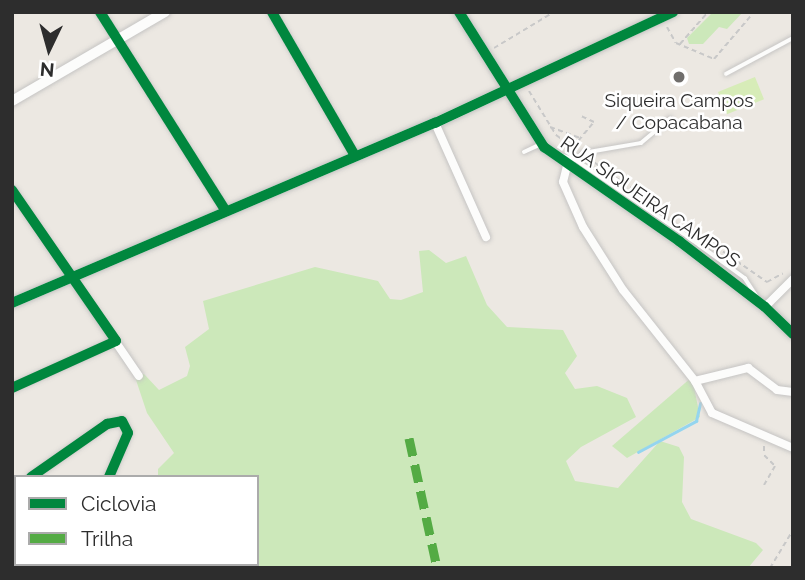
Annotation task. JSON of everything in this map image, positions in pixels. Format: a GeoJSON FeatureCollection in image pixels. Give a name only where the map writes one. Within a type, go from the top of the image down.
{"type":"FeatureCollection","features":[{"type":"Feature","properties":{"kind":"street"},"geometry":{"type":"LineString","coordinates":[[100,12],[225,210]]}},
{"type":"Feature","properties":{"kind":"street"},"geometry":{"type":"LineString","coordinates":[[12,101],[165,12]]}},
{"type":"Feature","properties":{"kind":"street"},"geometry":{"type":"LineString","coordinates":[[272,12],[355,156]]}},
{"type":"Feature","properties":{"kind":"street","name":"RUA SIQUEIRA CAMPOS"},"geometry":{"type":"LineString","coordinates":[[459,12],[541,144],[553,156],[572,163],[761,304],[793,334]]}},
{"type":"Feature","properties":{"kind":"street"},"geometry":{"type":"LineString","coordinates":[[12,303],[225,210],[435,123],[668,15]]}},
{"type":"Feature","properties":{"kind":"street"},"geometry":{"type":"LineString","coordinates":[[435,123],[486,237]]}},
{"type":"Feature","properties":{"kind":"street"},"geometry":{"type":"LineString","coordinates":[[572,163],[563,182],[583,228],[623,290],[695,381],[714,414],[793,448]]}},
{"type":"Feature","properties":{"kind":"street"},"geometry":{"type":"LineString","coordinates":[[12,190],[139,376]]}},
{"type":"Feature","properties":{"kind":"street"},"geometry":{"type":"LineString","coordinates":[[761,304],[793,279]]}},
{"type":"Feature","properties":{"kind":"street"},"geometry":{"type":"LineString","coordinates":[[12,388],[116,341]]}},
{"type":"Feature","properties":{"kind":"street"},"geometry":{"type":"LineString","coordinates":[[695,381],[748,368],[782,393],[793,391]]}},
{"type":"Feature","properties":{"kind":"street"},"geometry":{"type":"LineString","coordinates":[[34,475],[107,424],[122,421],[128,433],[110,475]]}},
{"type":"Feature","properties":{"kind":"lane"},"geometry":{"type":"LineString","coordinates":[[726,74],[793,38]]}},
{"type":"Feature","properties":{"kind":"lane"},"geometry":{"type":"LineString","coordinates":[[572,163],[582,154],[641,144],[670,119]]}},
{"type":"Feature","properties":{"kind":"lane"},"geometry":{"type":"LineString","coordinates":[[524,152],[541,144]]}},
{"type":"Feature","properties":{"kind":"path"},"geometry":{"type":"LineString","coordinates":[[485,54],[554,12]]}},
{"type":"Feature","properties":{"kind":"path"},"geometry":{"type":"LineString","coordinates":[[679,45],[708,12]]}},
{"type":"Feature","properties":{"kind":"path"},"geometry":{"type":"LineString","coordinates":[[668,15],[679,45],[714,59],[754,12]]}},
{"type":"Feature","properties":{"kind":"path"},"geometry":{"type":"LineString","coordinates":[[702,55],[706,51]]}},
{"type":"Feature","properties":{"kind":"path"},"geometry":{"type":"LineString","coordinates":[[528,78],[529,92],[550,127],[573,148],[673,217]]}},
{"type":"Feature","properties":{"kind":"path"},"geometry":{"type":"LineString","coordinates":[[573,148],[594,122],[581,116]]}},
{"type":"Feature","properties":{"kind":"path"},"geometry":{"type":"LineString","coordinates":[[550,127],[567,129],[581,138]]}},
{"type":"Feature","properties":{"kind":"path"},"geometry":{"type":"LineString","coordinates":[[688,228],[767,282],[783,273]]}},
{"type":"Feature","properties":{"kind":"path"},"geometry":{"type":"LineString","coordinates":[[764,485],[775,466],[764,455],[766,436]]}},
{"type":"Feature","properties":{"kind":"path"},"geometry":{"type":"LineString","coordinates":[[770,568],[793,530]]}},
{"type":"Feature","properties":{"kind":"green space"},"geometry":{"type":"Polygon","coordinates":[[[713,12],[743,12],[727,29],[719,27],[703,44],[689,44],[687,38],[713,12]]]}},
{"type":"Feature","properties":{"kind":"green space"},"geometry":{"type":"Polygon","coordinates":[[[755,77],[764,99],[727,114],[718,92],[755,77]]]}},
{"type":"Feature","properties":{"kind":"green space"},"geometry":{"type":"Polygon","coordinates":[[[429,250],[446,263],[466,256],[487,305],[507,327],[563,330],[577,356],[565,373],[575,389],[597,386],[627,398],[636,417],[581,447],[566,461],[575,481],[618,488],[660,441],[679,447],[684,457],[682,502],[691,519],[756,543],[763,550],[748,568],[115,568],[259,566],[259,475],[158,475],[158,469],[174,453],[147,413],[134,374],[144,374],[159,390],[187,376],[190,366],[185,347],[209,329],[203,301],[315,267],[378,281],[390,299],[401,300],[423,292],[419,251],[429,250]]]}},
{"type":"Feature","properties":{"kind":"green space"},"geometry":{"type":"Polygon","coordinates":[[[692,377],[700,417],[627,458],[612,446],[692,377]]]}},
{"type":"Feature","properties":{"kind":"waterway"},"geometry":{"type":"LineString","coordinates":[[638,452],[696,421],[700,403]]}},
{"type":"Feature","properties":{"kind":"marked path"},"geometry":{"type":"LineString","coordinates":[[409,438],[437,568]]}},
{"type":"Feature","properties":{"kind":"cycle path"},"geometry":{"type":"LineString","coordinates":[[100,12],[225,210]]}},
{"type":"Feature","properties":{"kind":"cycle path"},"geometry":{"type":"LineString","coordinates":[[272,12],[355,156]]}},
{"type":"Feature","properties":{"kind":"cycle path"},"geometry":{"type":"LineString","coordinates":[[459,12],[544,147],[679,241],[765,307],[793,334]]}},
{"type":"Feature","properties":{"kind":"cycle path"},"geometry":{"type":"LineString","coordinates":[[12,303],[435,123],[673,12]]}},
{"type":"Feature","properties":{"kind":"cycle path"},"geometry":{"type":"LineString","coordinates":[[12,190],[116,341],[12,388]]}},
{"type":"Feature","properties":{"kind":"cycle path"},"geometry":{"type":"LineString","coordinates":[[34,475],[107,424],[122,421],[128,433],[110,475]]}},
{"type":"Feature","properties":{"kind":"place","name":"Siqueira Campos / Copacabana"},"geometry":{"type":"Point","coordinates":[679,77]}}]}
